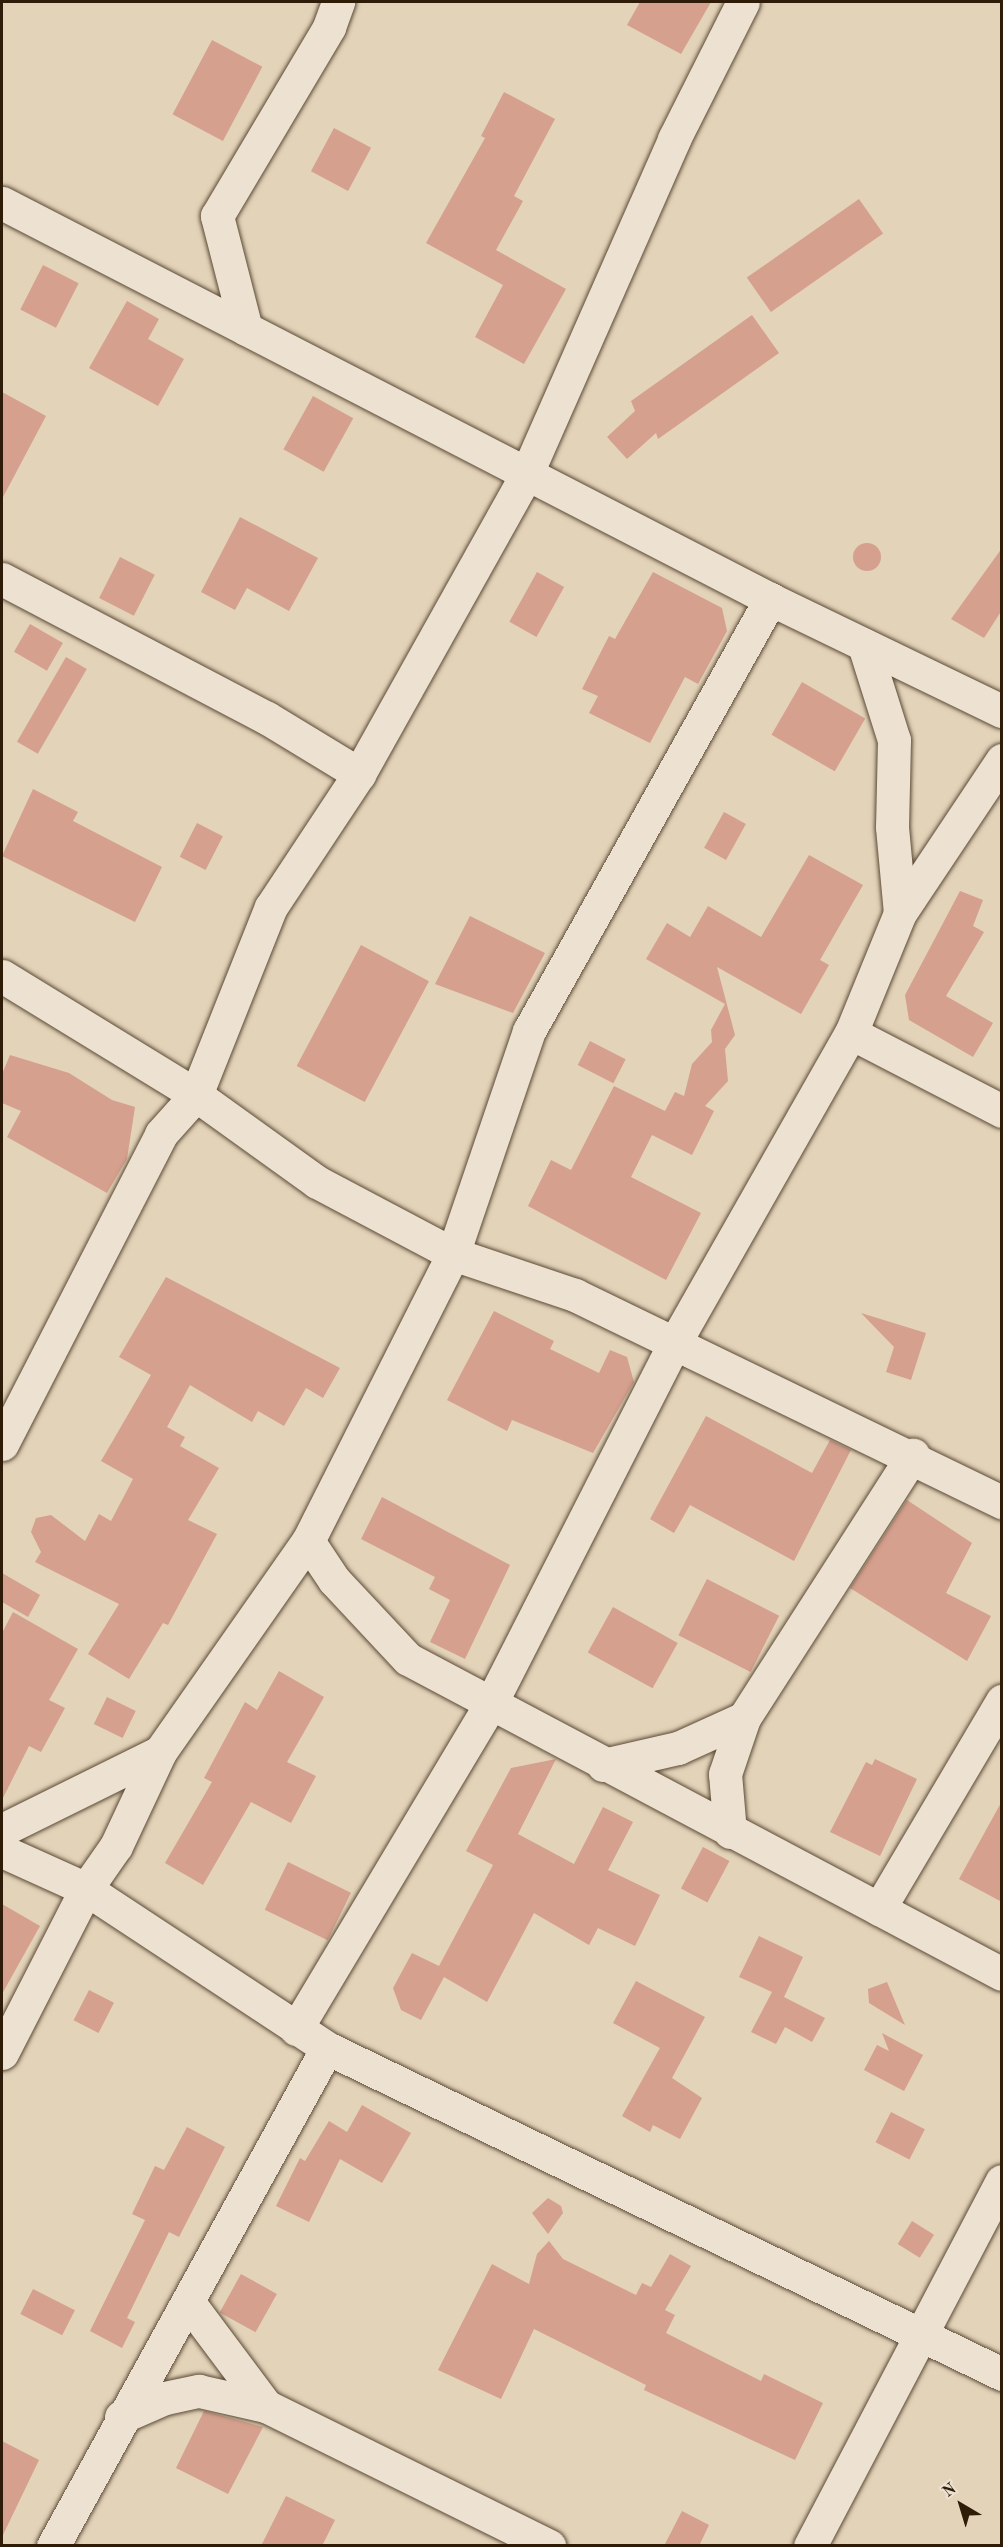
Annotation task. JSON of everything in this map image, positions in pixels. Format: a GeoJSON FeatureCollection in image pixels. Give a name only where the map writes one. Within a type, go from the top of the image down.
{"type":"FeatureCollection","features":[{"type":"Feature","properties":{"kind":"street"},"geometry":{"type":"LineString","coordinates":[[246,329],[217,216],[329,27],[338,2]]}},
{"type":"Feature","properties":{"kind":"street"},"geometry":{"type":"LineString","coordinates":[[2,1444],[161,1134],[196,1095],[271,907],[359,774],[527,473],[674,139],[744,2]]}},
{"type":"Feature","properties":{"kind":"street"},"geometry":{"type":"LineString","coordinates":[[2,203],[770,598],[1002,711]]}},
{"type":"Feature","properties":{"kind":"street"},"geometry":{"type":"LineString","coordinates":[[2,579],[267,718],[359,774]]}},
{"type":"Feature","properties":{"kind":"street"},"geometry":{"type":"LineString","coordinates":[[2,2053],[86,1889],[116,1846],[160,1752],[308,1541],[453,1254],[529,1032],[770,598]]}},
{"type":"Feature","properties":{"kind":"street"},"geometry":{"type":"LineString","coordinates":[[864,645],[894,740],[892,827],[900,913]]}},
{"type":"Feature","properties":{"kind":"street"},"geometry":{"type":"LineString","coordinates":[[296,2029],[490,1705],[674,1344],[851,1033],[900,913],[1002,760]]}},
{"type":"Feature","properties":{"kind":"street"},"geometry":{"type":"LineString","coordinates":[[2,976],[196,1095],[317,1182],[453,1254],[575,1295],[674,1344],[914,1455],[1002,1502]]}},
{"type":"Feature","properties":{"kind":"street"},"geometry":{"type":"LineString","coordinates":[[851,1033],[1002,1112]]}},
{"type":"Feature","properties":{"kind":"street"},"geometry":{"type":"LineString","coordinates":[[730,1832],[724,1774],[744,1718],[914,1455]]}},
{"type":"Feature","properties":{"kind":"street"},"geometry":{"type":"LineString","coordinates":[[308,1541],[334,1580],[408,1659],[603,1765],[1002,1974]]}},
{"type":"Feature","properties":{"kind":"street"},"geometry":{"type":"LineString","coordinates":[[879,1909],[1002,1701]]}},
{"type":"Feature","properties":{"kind":"street"},"geometry":{"type":"LineString","coordinates":[[603,1765],[678,1748],[744,1718]]}},
{"type":"Feature","properties":{"kind":"street"},"geometry":{"type":"LineString","coordinates":[[2,1830],[160,1752]]}},
{"type":"Feature","properties":{"kind":"street"},"geometry":{"type":"LineString","coordinates":[[2,1851],[86,1889],[327,2049],[922,2333],[1002,2374]]}},
{"type":"Feature","properties":{"kind":"street"},"geometry":{"type":"LineString","coordinates":[[53,2546],[121,2417],[189,2303],[327,2049]]}},
{"type":"Feature","properties":{"kind":"street"},"geometry":{"type":"LineString","coordinates":[[810,2546],[1002,2181]]}},
{"type":"Feature","properties":{"kind":"street"},"geometry":{"type":"LineString","coordinates":[[189,2303],[266,2406]]}},
{"type":"Feature","properties":{"kind":"street"},"geometry":{"type":"LineString","coordinates":[[121,2417],[165,2398],[199,2391],[266,2406],[549,2546]]}},
{"type":"Feature","properties":{"kind":"building"},"geometry":{"type":"Polygon","coordinates":[[[640,2],[711,2],[681,54],[627,25],[640,2]]]}},
{"type":"Feature","properties":{"kind":"building"},"geometry":{"type":"Polygon","coordinates":[[[212,40],[262,67],[223,141],[173,114],[212,40]]]}},
{"type":"Feature","properties":{"kind":"building"},"geometry":{"type":"Polygon","coordinates":[[[504,92],[555,119],[514,196],[523,201],[496,250],[566,289],[524,364],[475,337],[503,285],[426,243],[485,138],[481,136],[504,92]]]}},
{"type":"Feature","properties":{"kind":"building"},"geometry":{"type":"Polygon","coordinates":[[[334,128],[371,148],[348,191],[311,171],[334,128]]]}},
{"type":"Feature","properties":{"kind":"building"},"geometry":{"type":"Polygon","coordinates":[[[859,199],[883,233],[771,312],[747,278],[859,199]]]}},
{"type":"Feature","properties":{"kind":"building"},"geometry":{"type":"Polygon","coordinates":[[[43,265],[79,283],[56,328],[20,310],[43,265]]]}},
{"type":"Feature","properties":{"kind":"building"},"geometry":{"type":"Polygon","coordinates":[[[127,301],[159,319],[148,339],[184,359],[158,406],[89,368],[127,301]]]}},
{"type":"Feature","properties":{"kind":"building"},"geometry":{"type":"Polygon","coordinates":[[[752,315],[779,353],[658,439],[656,433],[627,459],[607,437],[635,411],[631,401],[752,315]]]}},
{"type":"Feature","properties":{"kind":"building"},"geometry":{"type":"Polygon","coordinates":[[[2,392],[46,416],[2,499],[2,392]]]}},
{"type":"Feature","properties":{"kind":"building"},"geometry":{"type":"Polygon","coordinates":[[[313,396],[353,418],[324,472],[283,449],[313,396]]]}},
{"type":"Feature","properties":{"kind":"building"},"geometry":{"type":"Polygon","coordinates":[[[240,517],[318,558],[289,611],[247,588],[235,610],[201,592],[240,517]]]}},
{"type":"Feature","properties":{"kind":"building"},"geometry":{"type":"Polygon","coordinates":[[[867,543],[877,547],[881,557],[877,567],[867,571],[857,567],[853,557],[857,547],[867,543]]]}},
{"type":"Feature","properties":{"kind":"building"},"geometry":{"type":"Polygon","coordinates":[[[1002,548],[1002,610],[984,638],[951,619],[1002,548]]]}},
{"type":"Feature","properties":{"kind":"building"},"geometry":{"type":"Polygon","coordinates":[[[120,557],[155,575],[134,616],[99,598],[120,557]]]}},
{"type":"Feature","properties":{"kind":"building"},"geometry":{"type":"Polygon","coordinates":[[[537,572],[564,587],[536,637],[509,622],[537,572]]]}},
{"type":"Feature","properties":{"kind":"building"},"geometry":{"type":"Polygon","coordinates":[[[653,572],[722,608],[727,631],[698,684],[685,677],[650,743],[589,713],[598,696],[582,689],[609,636],[615,639],[653,572]]]}},
{"type":"Feature","properties":{"kind":"building"},"geometry":{"type":"Polygon","coordinates":[[[30,624],[63,643],[47,671],[14,652],[30,624]]]}},
{"type":"Feature","properties":{"kind":"building"},"geometry":{"type":"Polygon","coordinates":[[[66,657],[87,669],[38,754],[17,742],[66,657]]]}},
{"type":"Feature","properties":{"kind":"building"},"geometry":{"type":"Polygon","coordinates":[[[802,682],[865,718],[835,771],[772,735],[802,682]]]}},
{"type":"Feature","properties":{"kind":"building"},"geometry":{"type":"Polygon","coordinates":[[[33,789],[78,812],[73,821],[162,867],[135,922],[2,856],[33,789]]]}},
{"type":"Feature","properties":{"kind":"building"},"geometry":{"type":"Polygon","coordinates":[[[724,812],[746,824],[726,860],[704,848],[724,812]]]}},
{"type":"Feature","properties":{"kind":"building"},"geometry":{"type":"Polygon","coordinates":[[[197,823],[223,836],[206,870],[180,857],[197,823]]]}},
{"type":"Feature","properties":{"kind":"building"},"geometry":{"type":"Polygon","coordinates":[[[809,855],[863,885],[820,960],[829,965],[801,1014],[717,967],[735,1035],[725,1049],[728,1081],[705,1106],[714,1111],[692,1155],[652,1135],[631,1177],[701,1213],[666,1280],[528,1206],[551,1160],[571,1170],[614,1086],[665,1111],[675,1092],[684,1096],[692,1064],[712,1042],[711,1030],[725,1004],[646,959],[667,923],[690,937],[708,906],[761,937],[809,855]]]}},
{"type":"Feature","properties":{"kind":"building"},"geometry":{"type":"Polygon","coordinates":[[[960,891],[983,900],[973,926],[984,932],[946,996],[993,1023],[973,1057],[909,1020],[905,995],[960,891]]]}},
{"type":"Feature","properties":{"kind":"building"},"geometry":{"type":"Polygon","coordinates":[[[470,916],[545,953],[513,1013],[435,984],[470,916]]]}},
{"type":"Feature","properties":{"kind":"building"},"geometry":{"type":"Polygon","coordinates":[[[361,945],[429,981],[365,1102],[297,1066],[361,945]]]}},
{"type":"Feature","properties":{"kind":"building"},"geometry":{"type":"Polygon","coordinates":[[[590,1041],[626,1059],[613,1083],[578,1065],[590,1041]]]}},
{"type":"Feature","properties":{"kind":"building"},"geometry":{"type":"Polygon","coordinates":[[[10,1055],[69,1073],[112,1100],[135,1107],[127,1159],[107,1193],[7,1137],[21,1111],[2,1103],[2,1074],[10,1055]]]}},
{"type":"Feature","properties":{"kind":"building"},"geometry":{"type":"Polygon","coordinates":[[[166,1277],[340,1368],[323,1398],[306,1388],[284,1426],[258,1411],[252,1422],[190,1385],[167,1427],[185,1437],[180,1446],[219,1468],[188,1520],[217,1534],[168,1625],[163,1623],[129,1679],[88,1654],[119,1604],[35,1562],[41,1552],[31,1532],[36,1518],[51,1515],[85,1541],[99,1514],[111,1521],[133,1479],[101,1461],[151,1375],[119,1357],[166,1277]]]}},
{"type":"Feature","properties":{"kind":"building"},"geometry":{"type":"Polygon","coordinates":[[[494,1311],[554,1341],[550,1349],[599,1373],[610,1350],[627,1357],[634,1382],[593,1453],[512,1420],[507,1431],[447,1400],[494,1311]]]}},
{"type":"Feature","properties":{"kind":"building"},"geometry":{"type":"Polygon","coordinates":[[[861,1313],[926,1333],[911,1380],[886,1372],[894,1347],[861,1313]]]}},
{"type":"Feature","properties":{"kind":"building"},"geometry":{"type":"Polygon","coordinates":[[[706,1416],[812,1473],[830,1440],[851,1450],[794,1561],[690,1505],[674,1533],[650,1519],[706,1416]]]}},
{"type":"Feature","properties":{"kind":"building"},"geometry":{"type":"Polygon","coordinates":[[[382,1497],[510,1565],[465,1659],[430,1642],[450,1600],[429,1589],[435,1577],[361,1539],[382,1497]]]}},
{"type":"Feature","properties":{"kind":"building"},"geometry":{"type":"Polygon","coordinates":[[[907,1500],[972,1543],[946,1593],[991,1616],[967,1661],[850,1588],[907,1500]]]}},
{"type":"Feature","properties":{"kind":"building"},"geometry":{"type":"Polygon","coordinates":[[[2,1573],[40,1595],[28,1617],[2,1602],[2,1573]]]}},
{"type":"Feature","properties":{"kind":"building"},"geometry":{"type":"Polygon","coordinates":[[[707,1579],[779,1616],[751,1672],[678,1635],[707,1579]]]}},
{"type":"Feature","properties":{"kind":"building"},"geometry":{"type":"Polygon","coordinates":[[[613,1607],[678,1643],[653,1688],[588,1652],[613,1607]]]}},
{"type":"Feature","properties":{"kind":"building"},"geometry":{"type":"Polygon","coordinates":[[[13,1612],[78,1649],[49,1700],[65,1708],[41,1752],[29,1746],[2,1800],[2,1633],[13,1612]]]}},
{"type":"Feature","properties":{"kind":"building"},"geometry":{"type":"Polygon","coordinates":[[[279,1671],[324,1697],[287,1762],[316,1776],[291,1823],[251,1802],[203,1885],[165,1863],[212,1782],[204,1778],[245,1702],[257,1710],[279,1671]]]}},
{"type":"Feature","properties":{"kind":"building"},"geometry":{"type":"Polygon","coordinates":[[[107,1697],[136,1711],[123,1738],[94,1724],[107,1697]]]}},
{"type":"Feature","properties":{"kind":"building"},"geometry":{"type":"Polygon","coordinates":[[[556,1759],[518,1834],[574,1864],[603,1807],[633,1822],[608,1870],[660,1895],[635,1946],[598,1928],[589,1945],[534,1913],[487,2002],[444,1977],[421,2020],[401,2010],[393,1988],[412,1953],[439,1966],[493,1865],[466,1851],[511,1768],[556,1759]]]}},
{"type":"Feature","properties":{"kind":"building"},"geometry":{"type":"Polygon","coordinates":[[[875,1759],[917,1779],[880,1856],[830,1832],[866,1762],[872,1765],[875,1759]]]}},
{"type":"Feature","properties":{"kind":"building"},"geometry":{"type":"Polygon","coordinates":[[[1002,1801],[1002,1902],[959,1879],[1002,1801]]]}},
{"type":"Feature","properties":{"kind":"building"},"geometry":{"type":"Polygon","coordinates":[[[703,1847],[729,1861],[707,1903],[681,1888],[703,1847]]]}},
{"type":"Feature","properties":{"kind":"building"},"geometry":{"type":"Polygon","coordinates":[[[288,1862],[351,1893],[328,1940],[265,1910],[288,1862]]]}},
{"type":"Feature","properties":{"kind":"building"},"geometry":{"type":"Polygon","coordinates":[[[2,1904],[40,1926],[2,1994],[2,1904]]]}},
{"type":"Feature","properties":{"kind":"building"},"geometry":{"type":"Polygon","coordinates":[[[759,1936],[803,1957],[784,1997],[825,2018],[812,2042],[785,2027],[776,2044],[751,2032],[772,1992],[739,1977],[759,1936]]]}},
{"type":"Feature","properties":{"kind":"building"},"geometry":{"type":"Polygon","coordinates":[[[636,1981],[705,2017],[672,2078],[702,2098],[680,2139],[653,2125],[650,2132],[622,2116],[660,2048],[613,2023],[636,1981]]]}},
{"type":"Feature","properties":{"kind":"building"},"geometry":{"type":"Polygon","coordinates":[[[887,1982],[905,2025],[869,2003],[868,1989],[887,1982]]]}},
{"type":"Feature","properties":{"kind":"building"},"geometry":{"type":"Polygon","coordinates":[[[89,1990],[114,2003],[99,2033],[74,2020],[89,1990]]]}},
{"type":"Feature","properties":{"kind":"building"},"geometry":{"type":"Polygon","coordinates":[[[882,2033],[923,2055],[904,2091],[864,2070],[877,2045],[889,2051],[882,2033]]]}},
{"type":"Feature","properties":{"kind":"building"},"geometry":{"type":"Polygon","coordinates":[[[362,2105],[411,2133],[382,2183],[340,2159],[309,2222],[276,2206],[300,2158],[305,2161],[329,2121],[347,2132],[362,2105]]]}},
{"type":"Feature","properties":{"kind":"building"},"geometry":{"type":"Polygon","coordinates":[[[891,2112],[925,2129],[909,2160],[876,2142],[891,2112]]]}},
{"type":"Feature","properties":{"kind":"building"},"geometry":{"type":"Polygon","coordinates":[[[187,2127],[225,2147],[179,2237],[169,2232],[127,2318],[135,2322],[122,2348],[90,2331],[145,2220],[132,2214],[155,2166],[164,2170],[187,2127]]]}},
{"type":"Feature","properties":{"kind":"building"},"geometry":{"type":"Polygon","coordinates":[[[548,2198],[561,2206],[563,2213],[548,2234],[532,2213],[548,2198]]]}},
{"type":"Feature","properties":{"kind":"building"},"geometry":{"type":"Polygon","coordinates":[[[912,2221],[934,2235],[920,2258],[898,2244],[912,2221]]]}},
{"type":"Feature","properties":{"kind":"building"},"geometry":{"type":"Polygon","coordinates":[[[549,2241],[563,2259],[636,2295],[642,2283],[651,2287],[670,2254],[691,2266],[665,2310],[675,2315],[666,2333],[761,2381],[764,2374],[823,2403],[795,2460],[644,2390],[646,2385],[534,2329],[501,2399],[438,2370],[492,2264],[529,2284],[537,2254],[549,2241]]]}},
{"type":"Feature","properties":{"kind":"building"},"geometry":{"type":"Polygon","coordinates":[[[241,2274],[277,2294],[256,2332],[220,2312],[241,2274]]]}},
{"type":"Feature","properties":{"kind":"building"},"geometry":{"type":"Polygon","coordinates":[[[33,2289],[75,2310],[62,2335],[20,2314],[33,2289]]]}},
{"type":"Feature","properties":{"kind":"building"},"geometry":{"type":"Polygon","coordinates":[[[204,2411],[263,2427],[228,2494],[176,2468],[204,2411]]]}},
{"type":"Feature","properties":{"kind":"building"},"geometry":{"type":"Polygon","coordinates":[[[2,2441],[39,2460],[2,2537],[2,2441]]]}},
{"type":"Feature","properties":{"kind":"building"},"geometry":{"type":"Polygon","coordinates":[[[286,2496],[335,2520],[322,2546],[261,2546],[286,2496]]]}},
{"type":"Feature","properties":{"kind":"building"},"geometry":{"type":"Polygon","coordinates":[[[682,2511],[709,2525],[699,2546],[664,2546],[682,2511]]]}}]}
